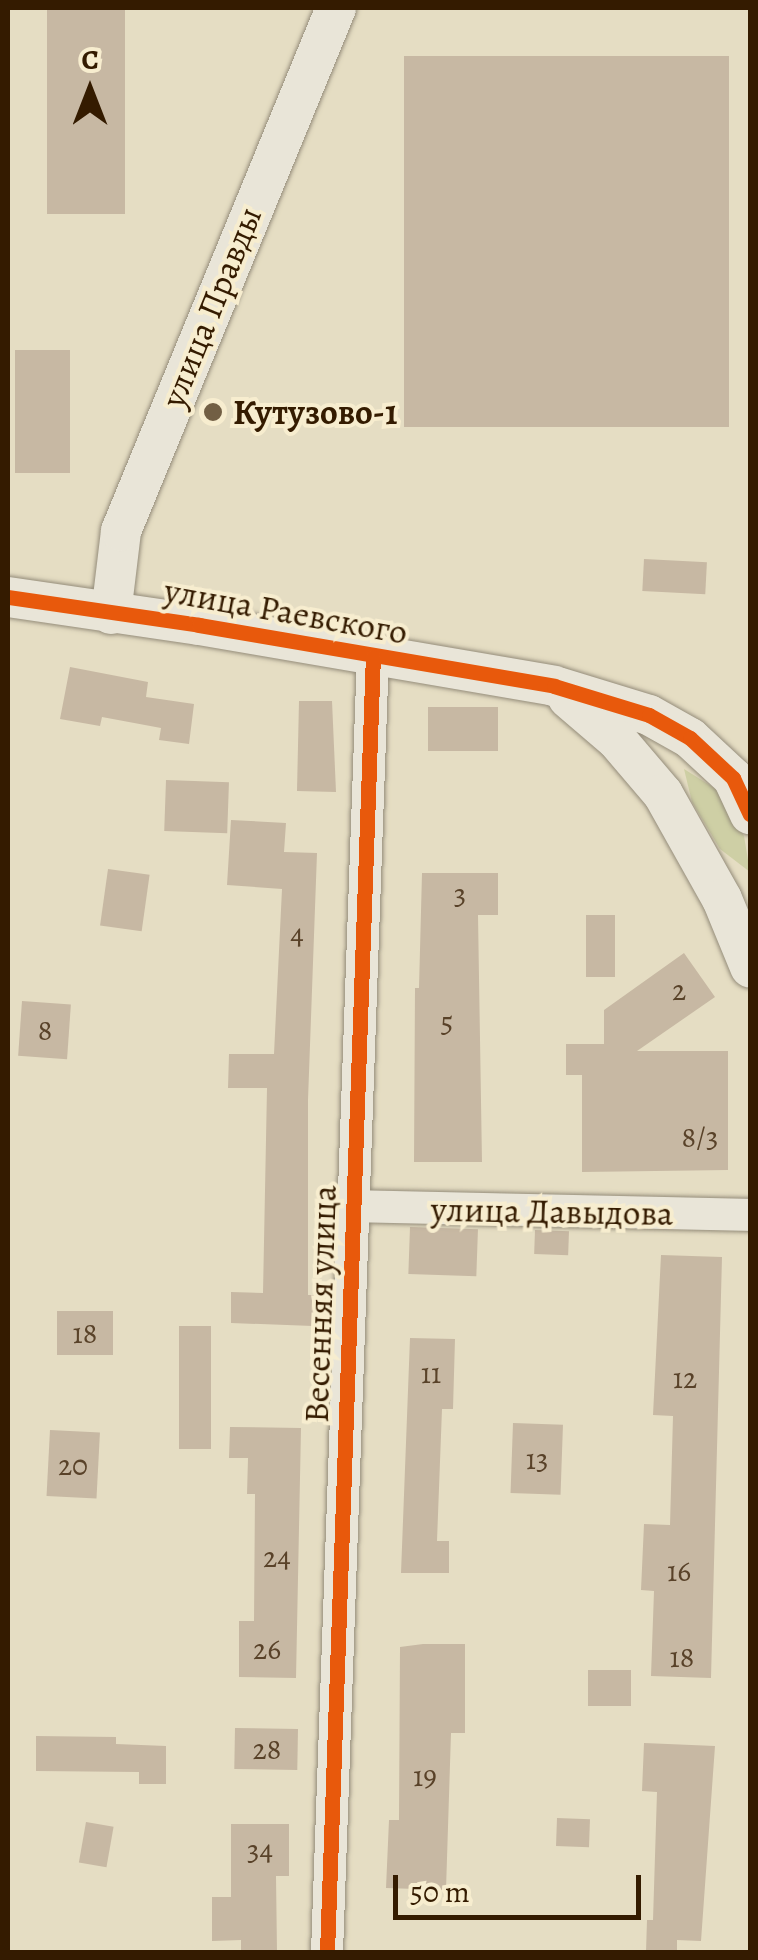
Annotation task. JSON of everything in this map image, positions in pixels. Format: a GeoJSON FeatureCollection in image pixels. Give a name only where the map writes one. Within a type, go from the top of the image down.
{"type":"FeatureCollection","features":[{"type":"Feature","properties":{"kind":"street","name":"улица Правды"},"geometry":{"type":"LineString","coordinates":[[111,614],[121,531],[336,8]]}},
{"type":"Feature","properties":{"kind":"street","name":"улица Раевского"},"geometry":{"type":"LineString","coordinates":[[8,598],[199,624],[554,686],[649,715],[690,738],[732,778],[750,814]]}},
{"type":"Feature","properties":{"kind":"street","name":"Весенняя улица"},"geometry":{"type":"LineString","coordinates":[[327,1952],[373,657]]}},
{"type":"Feature","properties":{"kind":"street"},"geometry":{"type":"LineString","coordinates":[[554,686],[617,740],[663,794],[722,899],[750,967]]}},
{"type":"Feature","properties":{"kind":"street","name":"улица Давыдова"},"geometry":{"type":"LineString","coordinates":[[354,1206],[750,1215]]}},
{"type":"Feature","properties":{"kind":"green space"},"geometry":{"type":"Polygon","coordinates":[[[684,769],[716,789],[744,836],[750,872],[720,849],[692,802],[684,769]]]}},
{"type":"Feature","properties":{"kind":"building"},"geometry":{"type":"Polygon","coordinates":[[[47,8],[125,8],[125,214],[47,214],[47,8]]]}},
{"type":"Feature","properties":{"kind":"building"},"geometry":{"type":"Polygon","coordinates":[[[404,56],[729,56],[729,427],[404,427],[404,56]]]}},
{"type":"Feature","properties":{"kind":"building"},"geometry":{"type":"Polygon","coordinates":[[[15,350],[70,350],[70,473],[15,473],[15,350]]]}},
{"type":"Feature","properties":{"kind":"building"},"geometry":{"type":"Polygon","coordinates":[[[644,559],[707,562],[705,594],[642,591],[644,559]]]}},
{"type":"Feature","properties":{"kind":"building"},"geometry":{"type":"Polygon","coordinates":[[[70,667],[148,682],[146,697],[194,704],[189,744],[159,740],[161,728],[102,717],[100,726],[60,719],[70,667]]]}},
{"type":"Feature","properties":{"kind":"building"},"geometry":{"type":"Polygon","coordinates":[[[299,701],[332,701],[336,792],[297,791],[299,701]]]}},
{"type":"Feature","properties":{"kind":"building"},"geometry":{"type":"Polygon","coordinates":[[[428,707],[498,707],[498,751],[428,751],[428,707]]]}},
{"type":"Feature","properties":{"kind":"building"},"geometry":{"type":"Polygon","coordinates":[[[166,780],[229,782],[227,833],[164,831],[166,780]]]}},
{"type":"Feature","properties":{"kind":"building"},"geometry":{"type":"Polygon","coordinates":[[[231,820],[286,823],[284,852],[317,853],[308,1100],[308,1295],[314,1295],[313,1326],[231,1323],[231,1292],[263,1293],[267,1088],[228,1088],[229,1054],[274,1054],[282,889],[227,885],[231,820]]]}},
{"type":"Feature","properties":{"kind":"building"},"geometry":{"type":"Polygon","coordinates":[[[108,869],[150,875],[142,931],[100,925],[108,869]]]}},
{"type":"Feature","properties":{"kind":"building"},"geometry":{"type":"Polygon","coordinates":[[[422,873],[498,873],[498,915],[478,915],[482,1162],[414,1162],[415,988],[419,988],[422,873]]]}},
{"type":"Feature","properties":{"kind":"building"},"geometry":{"type":"Polygon","coordinates":[[[586,915],[615,915],[615,977],[586,977],[586,915]]]}},
{"type":"Feature","properties":{"kind":"building"},"geometry":{"type":"Polygon","coordinates":[[[684,953],[715,997],[637,1051],[728,1051],[728,1170],[582,1172],[582,1075],[566,1075],[566,1044],[604,1044],[604,1010],[684,953]]]}},
{"type":"Feature","properties":{"kind":"building"},"geometry":{"type":"Polygon","coordinates":[[[22,1001],[71,1004],[67,1059],[18,1056],[22,1001]]]}},
{"type":"Feature","properties":{"kind":"building"},"geometry":{"type":"Polygon","coordinates":[[[410,1227],[478,1229],[476,1276],[408,1274],[410,1227]]]}},
{"type":"Feature","properties":{"kind":"building"},"geometry":{"type":"Polygon","coordinates":[[[535,1230],[569,1231],[568,1255],[534,1254],[535,1230]]]}},
{"type":"Feature","properties":{"kind":"building"},"geometry":{"type":"Polygon","coordinates":[[[661,1255],[722,1257],[711,1678],[651,1676],[654,1591],[641,1590],[644,1524],[670,1525],[673,1416],[653,1415],[661,1255]]]}},
{"type":"Feature","properties":{"kind":"building"},"geometry":{"type":"Polygon","coordinates":[[[57,1311],[113,1311],[113,1355],[57,1355],[57,1311]]]}},
{"type":"Feature","properties":{"kind":"building"},"geometry":{"type":"Polygon","coordinates":[[[179,1326],[211,1326],[211,1449],[179,1449],[179,1326]]]}},
{"type":"Feature","properties":{"kind":"building"},"geometry":{"type":"Polygon","coordinates":[[[410,1338],[455,1339],[453,1409],[442,1409],[437,1541],[449,1541],[449,1573],[401,1573],[410,1338]]]}},
{"type":"Feature","properties":{"kind":"building"},"geometry":{"type":"Polygon","coordinates":[[[513,1423],[563,1425],[561,1495],[511,1493],[513,1423]]]}},
{"type":"Feature","properties":{"kind":"building"},"geometry":{"type":"Polygon","coordinates":[[[230,1427],[301,1428],[296,1678],[239,1677],[239,1621],[254,1621],[255,1494],[247,1494],[248,1458],[229,1458],[230,1427]]]}},
{"type":"Feature","properties":{"kind":"building"},"geometry":{"type":"Polygon","coordinates":[[[50,1430],[100,1433],[96,1499],[47,1496],[50,1430]]]}},
{"type":"Feature","properties":{"kind":"building"},"geometry":{"type":"Polygon","coordinates":[[[465,1644],[465,1733],[451,1733],[446,1890],[386,1888],[389,1820],[399,1820],[400,1647],[465,1644]]]}},
{"type":"Feature","properties":{"kind":"building"},"geometry":{"type":"Polygon","coordinates":[[[588,1670],[631,1670],[631,1706],[588,1706],[588,1670]]]}},
{"type":"Feature","properties":{"kind":"building"},"geometry":{"type":"Polygon","coordinates":[[[235,1728],[298,1729],[297,1770],[234,1769],[235,1728]]]}},
{"type":"Feature","properties":{"kind":"building"},"geometry":{"type":"Polygon","coordinates":[[[36,1736],[116,1737],[116,1744],[166,1746],[166,1784],[139,1784],[139,1772],[36,1771],[36,1736]]]}},
{"type":"Feature","properties":{"kind":"building"},"geometry":{"type":"Polygon","coordinates":[[[644,1743],[715,1746],[701,1941],[677,1940],[677,1952],[646,1952],[647,1920],[653,1920],[657,1792],[642,1791],[644,1743]]]}},
{"type":"Feature","properties":{"kind":"building"},"geometry":{"type":"Polygon","coordinates":[[[557,1818],[590,1819],[589,1847],[556,1846],[557,1818]]]}},
{"type":"Feature","properties":{"kind":"building"},"geometry":{"type":"Polygon","coordinates":[[[86,1822],[114,1827],[106,1867],[79,1862],[86,1822]]]}},
{"type":"Feature","properties":{"kind":"building"},"geometry":{"type":"Polygon","coordinates":[[[231,1824],[289,1824],[289,1876],[276,1876],[277,1952],[241,1952],[241,1940],[212,1941],[212,1897],[231,1897],[231,1824]]]}},
{"type":"Feature","properties":{"kind":"cycle path"},"geometry":{"type":"LineString","coordinates":[[8,597],[199,625],[554,686],[649,715],[690,738],[733,778],[750,814]]}},
{"type":"Feature","properties":{"kind":"cycle path"},"geometry":{"type":"LineString","coordinates":[[327,1952],[373,657]]}},
{"type":"Feature","properties":{"kind":"place","name":"Кутузово-1"},"geometry":{"type":"Point","coordinates":[213,412]}}]}
